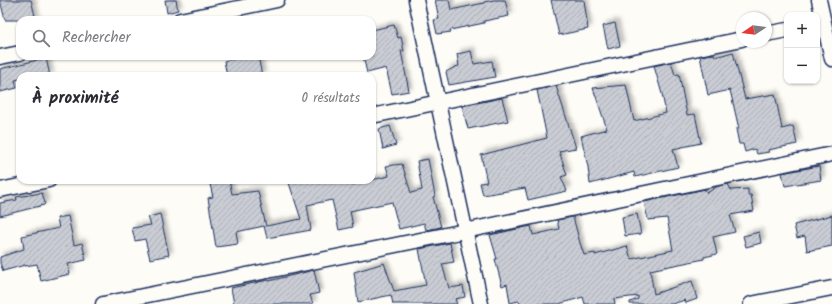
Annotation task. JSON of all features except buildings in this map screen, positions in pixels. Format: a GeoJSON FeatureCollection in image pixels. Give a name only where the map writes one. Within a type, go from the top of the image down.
{"type":"FeatureCollection","features":[{"type":"Feature","properties":{"kind":"street"},"geometry":{"type":"LineString","coordinates":[[199,16],[277,0]]}},
{"type":"Feature","properties":{"kind":"street"},"geometry":{"type":"LineString","coordinates":[[416,0],[481,304]]}},
{"type":"Feature","properties":{"kind":"street"},"geometry":{"type":"LineString","coordinates":[[819,0],[832,59]]}},
{"type":"Feature","properties":{"kind":"street"},"geometry":{"type":"LineString","coordinates":[[772,33],[784,31]]}},
{"type":"Feature","properties":{"kind":"street"},"geometry":{"type":"LineString","coordinates":[[376,115],[736,40]]}},
{"type":"Feature","properties":{"kind":"street"},"geometry":{"type":"LineString","coordinates":[[0,57],[16,54]]}},
{"type":"Feature","properties":{"kind":"street"},"geometry":{"type":"LineString","coordinates":[[103,304],[465,231],[832,154]]}},
{"type":"Feature","properties":{"kind":"street"},"geometry":{"type":"LineString","coordinates":[[0,190],[29,184]]}},
{"type":"Feature","properties":{"kind":"street"},"geometry":{"type":"LineString","coordinates":[[751,304],[832,288]]}}]}
